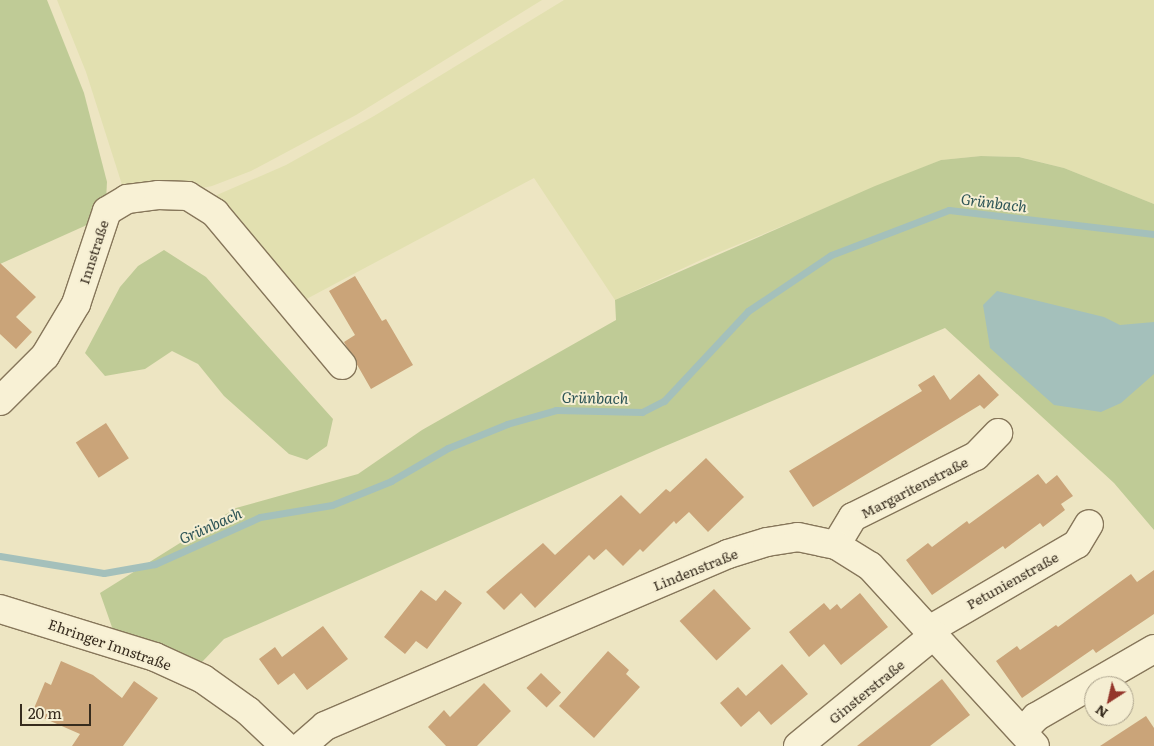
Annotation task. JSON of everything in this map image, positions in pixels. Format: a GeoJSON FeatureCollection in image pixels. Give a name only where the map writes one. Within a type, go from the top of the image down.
{"type":"FeatureCollection","features":[{"type":"Feature","properties":{"kind":"street","name":"Innstraße"},"geometry":{"type":"LineString","coordinates":[[0,400],[45,356],[76,304],[107,210],[127,200],[158,195],[188,196],[215,213],[342,365]]}},
{"type":"Feature","properties":{"kind":"street","name":"Margaritenstraße"},"geometry":{"type":"LineString","coordinates":[[836,545],[853,517],[976,456],[998,433]]}},
{"type":"Feature","properties":{"kind":"street","name":"Petunienstraße"},"geometry":{"type":"LineString","coordinates":[[932,633],[1077,544],[1089,524]]}},
{"type":"Feature","properties":{"kind":"street","name":"Lindenstraße"},"geometry":{"type":"LineString","coordinates":[[302,746],[325,726],[728,554],[767,542],[798,537],[836,545],[870,566],[1029,739]]}},
{"type":"Feature","properties":{"kind":"street","name":"Ehringer Innstraße"},"geometry":{"type":"LineString","coordinates":[[0,609],[155,657],[203,679],[248,711],[285,746]]}},
{"type":"Feature","properties":{"kind":"street","name":"Ginsterstraße"},"geometry":{"type":"LineString","coordinates":[[798,746],[932,633]]}},
{"type":"Feature","properties":{"kind":"street"},"geometry":{"type":"LineString","coordinates":[[1029,739],[1036,717],[1154,649]]}},
{"type":"Feature","properties":{"kind":"shaded area"},"geometry":{"type":"Polygon","coordinates":[[[57,0],[542,0],[356,115],[251,171],[212,186],[188,191],[124,191],[86,72],[57,0]]]}},
{"type":"Feature","properties":{"kind":"shaded area"},"geometry":{"type":"Polygon","coordinates":[[[564,0],[1154,0],[1154,204],[1064,168],[1020,157],[981,156],[941,160],[703,259],[615,300],[534,178],[299,303],[210,198],[286,165],[374,116],[564,0]]]}},
{"type":"Feature","properties":{"kind":"green space"},"geometry":{"type":"Polygon","coordinates":[[[0,0],[47,0],[84,93],[107,182],[106,200],[98,220],[0,264],[0,0]]]}},
{"type":"Feature","properties":{"kind":"green space"},"geometry":{"type":"Polygon","coordinates":[[[981,156],[1019,157],[1064,168],[1154,204],[1154,530],[1114,483],[945,328],[663,447],[224,639],[202,662],[113,630],[100,593],[236,508],[358,474],[422,430],[616,320],[615,300],[875,186],[941,160],[981,156]]]}},
{"type":"Feature","properties":{"kind":"green space"},"geometry":{"type":"Polygon","coordinates":[[[164,250],[206,277],[333,419],[327,446],[307,460],[289,454],[224,396],[198,364],[172,351],[145,369],[105,376],[85,353],[120,287],[138,266],[164,250]]]}},
{"type":"Feature","properties":{"kind":"water"},"geometry":{"type":"Polygon","coordinates":[[[997,291],[1104,317],[1120,325],[1154,322],[1154,374],[1121,403],[1101,412],[1054,405],[990,348],[983,305],[997,291]]]}},
{"type":"Feature","properties":{"kind":"building"},"geometry":{"type":"Polygon","coordinates":[[[0,263],[36,297],[16,317],[32,332],[16,349],[0,334],[0,263]]]}},
{"type":"Feature","properties":{"kind":"building"},"geometry":{"type":"Polygon","coordinates":[[[355,276],[382,321],[386,319],[413,365],[371,389],[344,342],[355,335],[329,291],[355,276]]]}},
{"type":"Feature","properties":{"kind":"building"},"geometry":{"type":"Polygon","coordinates":[[[979,374],[999,395],[984,409],[980,405],[813,507],[789,471],[922,391],[918,385],[934,375],[950,400],[979,374]]]}},
{"type":"Feature","properties":{"kind":"building"},"geometry":{"type":"Polygon","coordinates":[[[106,423],[129,458],[99,478],[76,443],[106,423]]]}},
{"type":"Feature","properties":{"kind":"building"},"geometry":{"type":"Polygon","coordinates":[[[706,458],[744,497],[708,532],[689,512],[676,524],[674,521],[643,552],[640,549],[623,566],[606,549],[594,560],[589,555],[535,608],[521,593],[504,610],[486,592],[543,543],[555,555],[621,495],[640,514],[666,489],[670,492],[706,458]]]}},
{"type":"Feature","properties":{"kind":"building"},"geometry":{"type":"Polygon","coordinates":[[[1038,474],[1046,484],[1057,475],[1073,496],[1061,504],[1065,510],[1043,527],[1040,523],[1005,549],[1003,546],[932,595],[906,560],[928,543],[932,547],[967,521],[969,524],[1038,474]]]}},
{"type":"Feature","properties":{"kind":"building"},"geometry":{"type":"Polygon","coordinates":[[[1154,570],[1154,614],[1096,653],[1093,649],[1022,698],[996,661],[1017,646],[1020,650],[1056,625],[1058,627],[1131,574],[1137,582],[1154,570]]]}},
{"type":"Feature","properties":{"kind":"building"},"geometry":{"type":"Polygon","coordinates":[[[714,589],[751,628],[716,661],[680,621],[714,589]]]}},
{"type":"Feature","properties":{"kind":"building"},"geometry":{"type":"Polygon","coordinates":[[[421,590],[436,601],[445,590],[462,603],[427,649],[416,641],[405,654],[384,637],[421,590]]]}},
{"type":"Feature","properties":{"kind":"building"},"geometry":{"type":"Polygon","coordinates":[[[860,593],[888,627],[841,665],[824,644],[809,657],[789,632],[824,603],[830,610],[837,604],[841,609],[860,593]]]}},
{"type":"Feature","properties":{"kind":"building"},"geometry":{"type":"Polygon","coordinates":[[[323,626],[348,659],[307,690],[294,673],[278,685],[259,659],[275,647],[282,657],[323,626]]]}},
{"type":"Feature","properties":{"kind":"building"},"geometry":{"type":"Polygon","coordinates":[[[608,651],[629,670],[626,674],[640,687],[594,738],[559,706],[608,651]]]}},
{"type":"Feature","properties":{"kind":"building"},"geometry":{"type":"Polygon","coordinates":[[[61,661],[93,675],[122,698],[134,681],[158,698],[123,746],[72,746],[80,734],[32,713],[45,682],[51,685],[61,661]]]}},
{"type":"Feature","properties":{"kind":"building"},"geometry":{"type":"Polygon","coordinates":[[[782,664],[808,694],[771,725],[759,711],[741,727],[720,703],[738,687],[746,696],[782,664]]]}},
{"type":"Feature","properties":{"kind":"building"},"geometry":{"type":"Polygon","coordinates":[[[541,673],[561,692],[547,708],[526,688],[541,673]]]}},
{"type":"Feature","properties":{"kind":"building"},"geometry":{"type":"Polygon","coordinates":[[[942,679],[970,715],[930,746],[857,746],[942,679]]]}},
{"type":"Feature","properties":{"kind":"building"},"geometry":{"type":"Polygon","coordinates":[[[484,683],[511,711],[477,746],[446,746],[428,727],[444,710],[450,717],[484,683]]]}},
{"type":"Feature","properties":{"kind":"building"},"geometry":{"type":"Polygon","coordinates":[[[1146,716],[1154,728],[1154,746],[1100,746],[1131,726],[1134,726],[1134,724],[1146,716]]]}},
{"type":"Feature","properties":{"kind":"waterway","name":"Grünbach"},"geometry":{"type":"LineString","coordinates":[[0,556],[104,573],[155,564],[260,517],[332,505],[391,481],[448,448],[507,424],[556,410],[642,412],[664,401],[748,311],[831,255],[949,210],[1154,234]]}}]}
